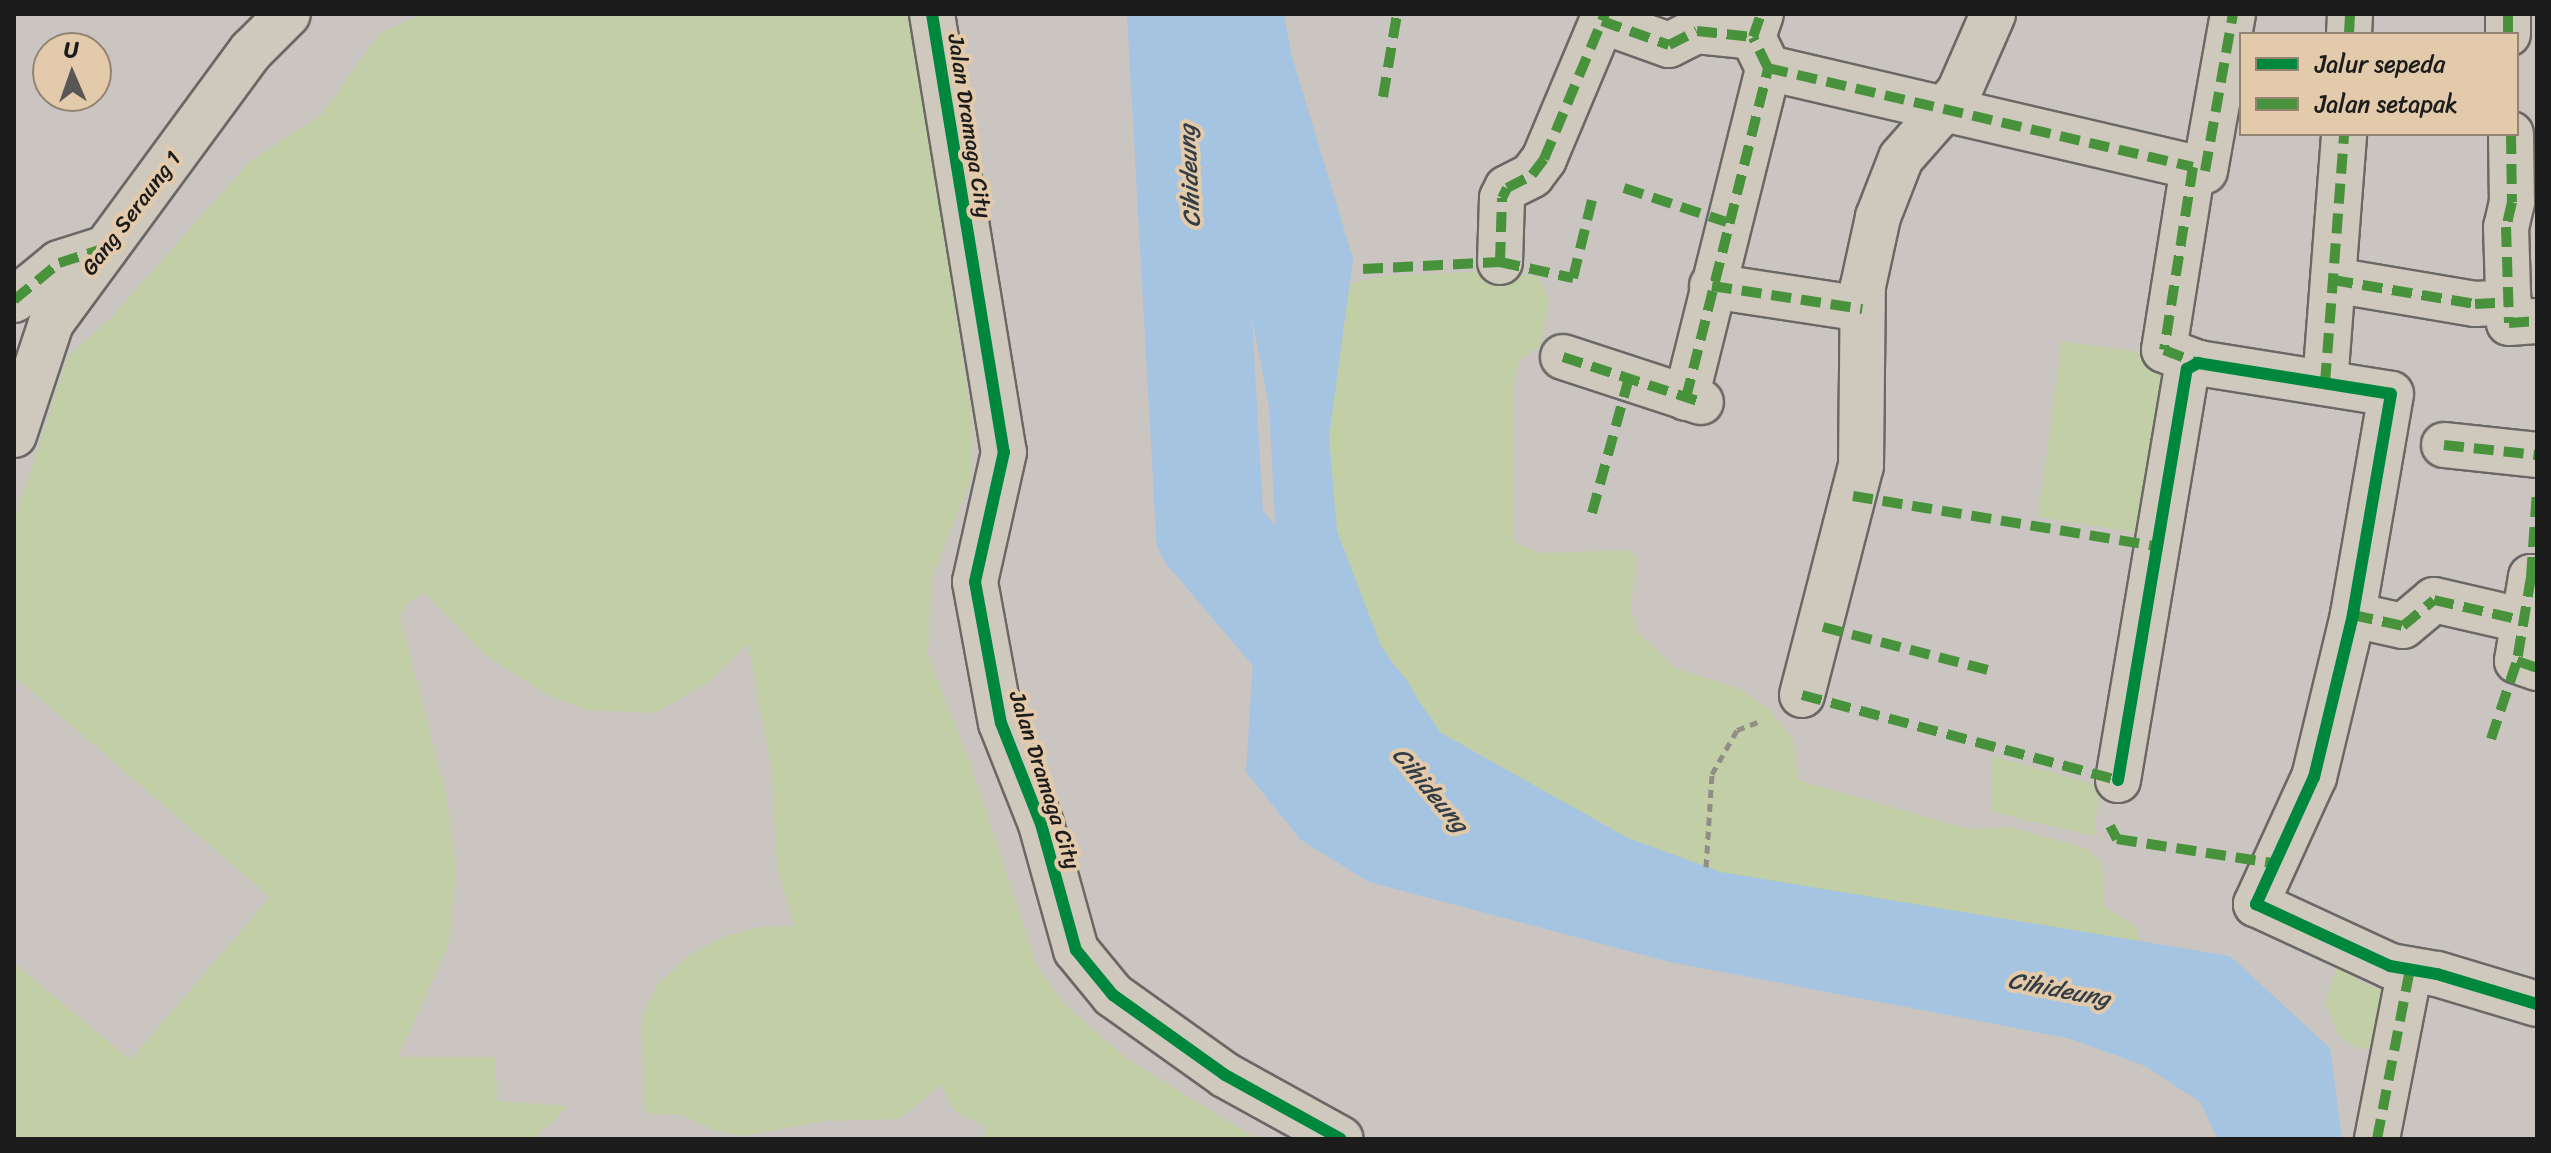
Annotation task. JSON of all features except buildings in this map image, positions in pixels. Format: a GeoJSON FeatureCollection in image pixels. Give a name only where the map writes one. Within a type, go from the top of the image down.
{"type":"FeatureCollection","features":[{"type":"Feature","properties":{"kind":"street","name":"Gang Seraung 1"},"geometry":{"type":"LineString","coordinates":[[14,435],[51,323],[251,51],[288,14]]}},
{"type":"Feature","properties":{"kind":"street","name":"Jalan Dramaga City"},"geometry":{"type":"LineString","coordinates":[[932,14],[1004,452],[975,582],[1001,723],[1041,824],[1076,950],[1126,1004],[1225,1075],[1341,1139]]}},
{"type":"Feature","properties":{"kind":"street"},"geometry":{"type":"LineString","coordinates":[[1802,695],[1861,466],[1862,309],[1878,217],[1901,158],[1959,92],[1993,14]]}},
{"type":"Feature","properties":{"kind":"street"},"geometry":{"type":"LineString","coordinates":[[2205,171],[2233,14]]}},
{"type":"Feature","properties":{"kind":"street"},"geometry":{"type":"LineString","coordinates":[[1500,262],[1502,198],[1507,188],[1532,175],[1544,159],[1604,18],[1669,45],[1697,31],[1760,39],[1939,112],[2193,167],[2164,350],[2198,363],[2391,394],[2353,615],[2314,777],[2256,904],[2346,949],[2410,970],[2537,1003]]}},
{"type":"Feature","properties":{"kind":"street"},"geometry":{"type":"LineString","coordinates":[[1563,357],[1694,400],[1712,286],[1760,39]]}},
{"type":"Feature","properties":{"kind":"street"},"geometry":{"type":"LineString","coordinates":[[2325,383],[2344,136]]}},
{"type":"Feature","properties":{"kind":"street"},"geometry":{"type":"LineString","coordinates":[[2333,280],[2523,311],[2511,136]]}},
{"type":"Feature","properties":{"kind":"street"},"geometry":{"type":"LineString","coordinates":[[14,300],[59,263],[106,248]]}},
{"type":"Feature","properties":{"kind":"street"},"geometry":{"type":"LineString","coordinates":[[1712,286],[1862,309]]}},
{"type":"Feature","properties":{"kind":"street"},"geometry":{"type":"LineString","coordinates":[[2118,780],[2178,401],[2187,369],[2198,363]]}},
{"type":"Feature","properties":{"kind":"street"},"geometry":{"type":"LineString","coordinates":[[2444,445],[2537,455]]}},
{"type":"Feature","properties":{"kind":"street"},"geometry":{"type":"LineString","coordinates":[[2537,578],[2531,577],[2517,661],[2537,668]]}},
{"type":"Feature","properties":{"kind":"street"},"geometry":{"type":"LineString","coordinates":[[2353,615],[2403,626],[2434,600],[2525,621]]}},
{"type":"Feature","properties":{"kind":"street"},"geometry":{"type":"LineString","coordinates":[[2377,1139],[2410,970]]}},
{"type":"Feature","properties":{"kind":"path"},"geometry":{"type":"LineString","coordinates":[[1706,867],[1712,774],[1723,749],[1747,724],[1778,728],[1790,723],[1802,695]]}},
{"type":"Feature","properties":{"kind":"green space"},"geometry":{"type":"Polygon","coordinates":[[[423,14],[911,14],[973,428],[971,479],[932,578],[928,655],[973,771],[1036,964],[1064,1004],[1127,1059],[1257,1139],[986,1139],[985,1126],[954,1111],[941,1085],[899,1119],[825,1121],[743,1136],[713,1130],[682,1115],[645,1113],[641,1020],[657,985],[689,955],[726,936],[761,927],[795,926],[777,868],[772,772],[748,644],[709,682],[655,713],[587,710],[547,695],[483,653],[425,593],[408,602],[400,616],[447,798],[456,869],[449,944],[398,1057],[495,1057],[498,1101],[569,1106],[534,1139],[14,1139],[14,963],[130,1060],[270,897],[14,676],[14,520],[68,356],[112,317],[250,161],[322,114],[380,33],[423,14]]]}},
{"type":"Feature","properties":{"kind":"green space"},"geometry":{"type":"Polygon","coordinates":[[[1490,271],[1539,277],[1549,301],[1540,346],[1519,360],[1513,385],[1514,542],[1541,553],[1628,550],[1637,558],[1631,608],[1638,633],[1675,668],[1740,689],[1770,710],[1793,739],[1798,780],[1968,829],[2010,827],[2085,848],[2102,864],[2104,907],[2135,925],[2140,941],[2095,967],[1458,810],[1311,527],[1340,286],[1383,276],[1490,271]]]}},
{"type":"Feature","properties":{"kind":"green space"},"geometry":{"type":"Polygon","coordinates":[[[2062,341],[2179,358],[2151,535],[2038,517],[2062,341]]]}},
{"type":"Feature","properties":{"kind":"green space"},"geometry":{"type":"Polygon","coordinates":[[[1992,756],[2100,786],[2094,836],[1992,812],[1992,756]]]}},
{"type":"Feature","properties":{"kind":"green space"},"geometry":{"type":"Polygon","coordinates":[[[2337,966],[2352,969],[2356,980],[2376,988],[2391,984],[2386,1046],[2359,1049],[2340,1038],[2325,1002],[2337,966]]]}},
{"type":"Feature","properties":{"kind":"water"},"geometry":{"type":"Polygon","coordinates":[[[1196,14],[1284,14],[1291,53],[1353,259],[1329,437],[1337,531],[1381,646],[1441,733],[1628,838],[1721,872],[2230,956],[2330,1048],[2342,1139],[2218,1139],[2200,1102],[2145,1066],[2068,1038],[1670,962],[1369,882],[1301,840],[1246,772],[1255,632],[1277,559],[1269,406],[1247,292],[1233,85],[1205,46],[1196,14]]]}},
{"type":"Feature","properties":{"kind":"waterway","name":"Cihideung"},"geometry":{"type":"LineString","coordinates":[[1181,14],[1210,532],[1363,712]]}},
{"type":"Feature","properties":{"kind":"marked path"},"geometry":{"type":"LineString","coordinates":[[1383,97],[1397,14]]}},
{"type":"Feature","properties":{"kind":"marked path"},"geometry":{"type":"LineString","coordinates":[[1500,262],[1502,198],[1507,188],[1532,175],[1544,159],[1605,14]]}},
{"type":"Feature","properties":{"kind":"marked path"},"geometry":{"type":"LineString","coordinates":[[1686,398],[1768,68],[1753,37],[1761,14]]}},
{"type":"Feature","properties":{"kind":"marked path"},"geometry":{"type":"LineString","coordinates":[[2205,171],[2233,14]]}},
{"type":"Feature","properties":{"kind":"marked path"},"geometry":{"type":"LineString","coordinates":[[2349,32],[2350,14]]}},
{"type":"Feature","properties":{"kind":"marked path"},"geometry":{"type":"LineString","coordinates":[[2508,14],[2508,32]]}},
{"type":"Feature","properties":{"kind":"marked path"},"geometry":{"type":"LineString","coordinates":[[1602,21],[1669,45],[1697,31],[1753,37]]}},
{"type":"Feature","properties":{"kind":"marked path"},"geometry":{"type":"LineString","coordinates":[[1768,68],[2193,167],[2164,350],[2198,363]]}},
{"type":"Feature","properties":{"kind":"marked path"},"geometry":{"type":"LineString","coordinates":[[2325,383],[2344,136]]}},
{"type":"Feature","properties":{"kind":"marked path"},"geometry":{"type":"LineString","coordinates":[[2511,136],[2512,202],[2506,227],[2509,323],[2537,321]]}},
{"type":"Feature","properties":{"kind":"marked path"},"geometry":{"type":"LineString","coordinates":[[1624,188],[1727,222]]}},
{"type":"Feature","properties":{"kind":"marked path"},"geometry":{"type":"LineString","coordinates":[[1363,269],[1500,262],[1573,278],[1593,196]]}},
{"type":"Feature","properties":{"kind":"marked path"},"geometry":{"type":"LineString","coordinates":[[14,300],[59,263],[106,248]]}},
{"type":"Feature","properties":{"kind":"marked path"},"geometry":{"type":"LineString","coordinates":[[2333,280],[2475,304],[2509,302]]}},
{"type":"Feature","properties":{"kind":"marked path"},"geometry":{"type":"LineString","coordinates":[[1712,286],[1862,309]]}},
{"type":"Feature","properties":{"kind":"marked path"},"geometry":{"type":"LineString","coordinates":[[1563,357],[1701,402]]}},
{"type":"Feature","properties":{"kind":"marked path"},"geometry":{"type":"LineString","coordinates":[[1592,513],[1628,381]]}},
{"type":"Feature","properties":{"kind":"marked path"},"geometry":{"type":"LineString","coordinates":[[2444,445],[2537,455]]}},
{"type":"Feature","properties":{"kind":"marked path"},"geometry":{"type":"LineString","coordinates":[[2531,577],[2537,491]]}},
{"type":"Feature","properties":{"kind":"marked path"},"geometry":{"type":"LineString","coordinates":[[1853,496],[2154,546]]}},
{"type":"Feature","properties":{"kind":"marked path"},"geometry":{"type":"LineString","coordinates":[[2537,578],[2531,577],[2517,661],[2537,668]]}},
{"type":"Feature","properties":{"kind":"marked path"},"geometry":{"type":"LineString","coordinates":[[2353,615],[2403,626],[2434,600],[2525,621]]}},
{"type":"Feature","properties":{"kind":"marked path"},"geometry":{"type":"LineString","coordinates":[[1823,627],[1992,671]]}},
{"type":"Feature","properties":{"kind":"marked path"},"geometry":{"type":"LineString","coordinates":[[2491,739],[2517,661]]}},
{"type":"Feature","properties":{"kind":"marked path"},"geometry":{"type":"LineString","coordinates":[[1802,695],[2118,780],[2119,776]]}},
{"type":"Feature","properties":{"kind":"marked path"},"geometry":{"type":"LineString","coordinates":[[2110,826],[2117,839],[2272,863]]}},
{"type":"Feature","properties":{"kind":"marked path"},"geometry":{"type":"LineString","coordinates":[[2377,1139],[2410,970]]}},
{"type":"Feature","properties":{"kind":"cycle path"},"geometry":{"type":"LineString","coordinates":[[932,14],[1004,452],[975,582],[1001,723],[1041,824],[1076,950],[1113,995],[1225,1075],[1341,1139]]}},
{"type":"Feature","properties":{"kind":"cycle path"},"geometry":{"type":"LineString","coordinates":[[2118,780],[2187,369],[2198,363],[2391,394],[2353,615],[2314,777],[2256,904],[2390,966],[2437,974],[2537,1004]]}}]}
